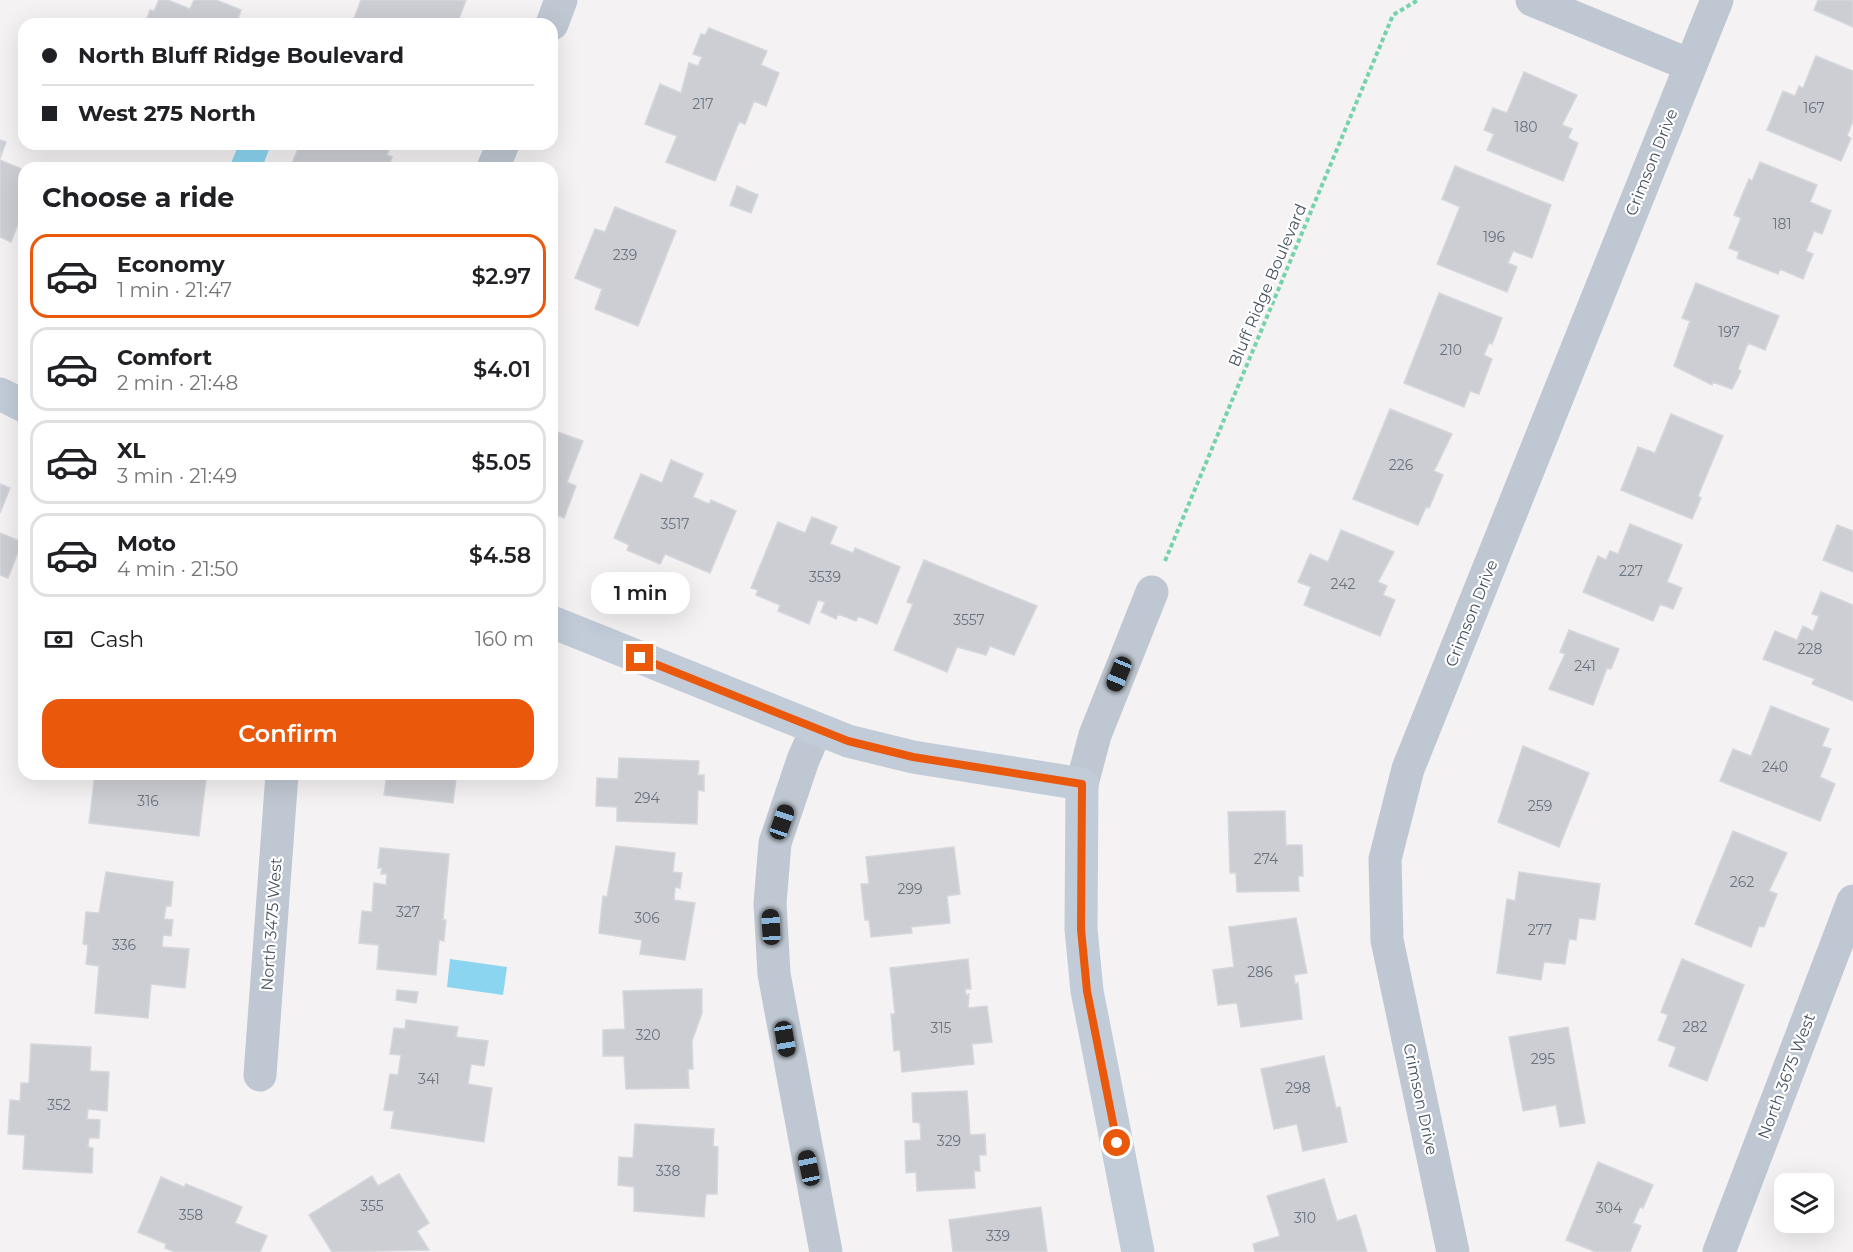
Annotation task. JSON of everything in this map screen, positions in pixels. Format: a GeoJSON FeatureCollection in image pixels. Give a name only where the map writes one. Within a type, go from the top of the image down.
{"type":"FeatureCollection","features":[{"type":"Feature","properties":{"kind":"street"},"geometry":{"type":"LineString","coordinates":[[554,18],[561,0]]}},
{"type":"Feature","properties":{"kind":"street"},"geometry":{"type":"LineString","coordinates":[[1532,0],[1690,65]]}},
{"type":"Feature","properties":{"kind":"street","name":"Crimson Drive"},"geometry":{"type":"LineString","coordinates":[[1453,1252],[1387,940],[1385,859],[1408,769],[1717,0]]}},
{"type":"Feature","properties":{"kind":"street"},"geometry":{"type":"LineString","coordinates":[[0,393],[18,402]]}},
{"type":"Feature","properties":{"kind":"street"},"geometry":{"type":"LineString","coordinates":[[1138,1252],[1087,991],[1081,929],[1082,784],[1095,735],[1152,592]]}},
{"type":"Feature","properties":{"kind":"street"},"geometry":{"type":"LineString","coordinates":[[558,624],[848,741],[913,757],[1082,784]]}},
{"type":"Feature","properties":{"kind":"street"},"geometry":{"type":"LineString","coordinates":[[816,730],[802,760],[775,843],[770,903],[774,974],[826,1252]]}},
{"type":"Feature","properties":{"kind":"street","name":"North 3475 West"},"geometry":{"type":"LineString","coordinates":[[260,1075],[282,780]]}},
{"type":"Feature","properties":{"kind":"street","name":"North 3675 West"},"geometry":{"type":"LineString","coordinates":[[1719,1252],[1847,934],[1853,901]]}},
{"type":"Feature","properties":{"kind":"path","name":"Bluff Ridge Boulevard"},"geometry":{"type":"LineString","coordinates":[[1152,592],[1393,15],[1418,0]]}},
{"type":"Feature","properties":{"kind":"water"},"geometry":{"type":"Polygon","coordinates":[[[236,150],[269,150],[264,162],[232,162],[236,150]]]}},
{"type":"Feature","properties":{"kind":"water"},"geometry":{"type":"Polygon","coordinates":[[[450,959],[507,967],[503,995],[447,987],[450,959]]]}},
{"type":"Feature","properties":{"kind":"building"},"geometry":{"type":"Polygon","coordinates":[[[159,0],[168,0],[190,9],[194,0],[216,0],[241,10],[238,18],[147,18],[150,10],[154,11],[159,0]]]}},
{"type":"Feature","properties":{"kind":"building"},"geometry":{"type":"Polygon","coordinates":[[[361,0],[466,0],[459,18],[354,18],[361,0]]]}},
{"type":"Feature","properties":{"kind":"building"},"geometry":{"type":"Polygon","coordinates":[[[1818,0],[1853,0],[1853,27],[1814,10],[1818,0]]]}},
{"type":"Feature","properties":{"kind":"building"},"geometry":{"type":"Polygon","coordinates":[[[709,28],[767,51],[761,65],[779,73],[766,106],[754,101],[745,124],[739,122],[715,181],[666,162],[677,136],[645,124],[660,84],[681,93],[689,63],[698,66],[702,57],[693,54],[701,34],[705,35],[709,28]]]}},
{"type":"Feature","properties":{"kind":"building"},"geometry":{"type":"Polygon","coordinates":[[[1816,56],[1853,71],[1853,121],[1847,136],[1851,138],[1841,161],[1767,130],[1783,91],[1795,96],[1799,86],[1803,88],[1816,56]]]}},
{"type":"Feature","properties":{"kind":"building"},"geometry":{"type":"Polygon","coordinates":[[[1524,72],[1577,95],[1562,125],[1572,129],[1568,138],[1578,143],[1563,181],[1487,150],[1494,134],[1484,130],[1493,108],[1507,113],[1524,72]]]}},
{"type":"Feature","properties":{"kind":"building"},"geometry":{"type":"Polygon","coordinates":[[[0,140],[6,142],[0,158],[0,140]]]}},
{"type":"Feature","properties":{"kind":"building"},"geometry":{"type":"Polygon","coordinates":[[[298,150],[389,150],[387,155],[392,157],[390,162],[293,162],[298,150]]]}},
{"type":"Feature","properties":{"kind":"building"},"geometry":{"type":"Polygon","coordinates":[[[0,160],[18,168],[18,224],[11,242],[0,237],[0,160]]]}},
{"type":"Feature","properties":{"kind":"building"},"geometry":{"type":"Polygon","coordinates":[[[1760,162],[1817,185],[1810,202],[1831,211],[1822,234],[1814,231],[1806,251],[1813,254],[1803,279],[1780,269],[1778,274],[1737,258],[1739,252],[1729,248],[1741,218],[1734,215],[1749,179],[1752,181],[1760,162]]]}},
{"type":"Feature","properties":{"kind":"building"},"geometry":{"type":"Polygon","coordinates":[[[1455,166],[1551,205],[1532,258],[1513,251],[1508,263],[1517,267],[1507,292],[1437,264],[1460,207],[1442,199],[1455,166]]]}},
{"type":"Feature","properties":{"kind":"building"},"geometry":{"type":"Polygon","coordinates":[[[737,186],[758,195],[751,213],[730,205],[737,186]]]}},
{"type":"Feature","properties":{"kind":"building"},"geometry":{"type":"Polygon","coordinates":[[[615,207],[676,231],[638,326],[595,309],[602,289],[575,278],[595,229],[605,232],[615,207]]]}},
{"type":"Feature","properties":{"kind":"building"},"geometry":{"type":"Polygon","coordinates":[[[1696,283],[1779,316],[1765,350],[1748,343],[1738,369],[1741,371],[1732,389],[1713,382],[1712,385],[1674,366],[1690,321],[1682,318],[1696,283]]]}},
{"type":"Feature","properties":{"kind":"building"},"geometry":{"type":"Polygon","coordinates":[[[1439,293],[1502,318],[1492,344],[1489,343],[1484,355],[1492,359],[1479,394],[1470,391],[1464,407],[1404,383],[1439,293]]]}},
{"type":"Feature","properties":{"kind":"building"},"geometry":{"type":"Polygon","coordinates":[[[1390,409],[1452,434],[1434,471],[1443,475],[1429,508],[1426,507],[1418,525],[1353,499],[1390,409]]]}},
{"type":"Feature","properties":{"kind":"building"},"geometry":{"type":"Polygon","coordinates":[[[1671,414],[1723,436],[1698,496],[1701,498],[1692,519],[1621,490],[1638,447],[1655,453],[1671,414]]]}},
{"type":"Feature","properties":{"kind":"building"},"geometry":{"type":"Polygon","coordinates":[[[558,432],[583,441],[567,482],[576,486],[564,518],[558,516],[558,432]]]}},
{"type":"Feature","properties":{"kind":"building"},"geometry":{"type":"Polygon","coordinates":[[[671,460],[703,474],[693,497],[709,504],[711,500],[736,511],[710,573],[665,554],[660,564],[627,550],[629,545],[614,538],[641,474],[662,483],[671,460]]]}},
{"type":"Feature","properties":{"kind":"building"},"geometry":{"type":"Polygon","coordinates":[[[0,484],[10,488],[0,513],[0,484]]]}},
{"type":"Feature","properties":{"kind":"building"},"geometry":{"type":"Polygon","coordinates":[[[812,517],[837,527],[830,544],[853,553],[855,548],[900,567],[877,624],[858,616],[856,621],[838,614],[836,619],[821,612],[825,602],[818,600],[809,624],[778,611],[780,605],[756,595],[758,590],[751,588],[778,522],[805,533],[812,517]]]}},
{"type":"Feature","properties":{"kind":"building"},"geometry":{"type":"Polygon","coordinates":[[[1630,524],[1682,545],[1667,582],[1682,588],[1673,609],[1660,604],[1653,621],[1583,592],[1598,556],[1606,560],[1610,551],[1618,554],[1630,524]]]}},
{"type":"Feature","properties":{"kind":"building"},"geometry":{"type":"Polygon","coordinates":[[[1837,525],[1853,531],[1853,572],[1823,560],[1837,525]]]}},
{"type":"Feature","properties":{"kind":"building"},"geometry":{"type":"Polygon","coordinates":[[[1341,530],[1394,552],[1378,582],[1387,586],[1383,595],[1395,600],[1380,636],[1304,605],[1311,587],[1298,582],[1310,554],[1328,562],[1341,530]]]}},
{"type":"Feature","properties":{"kind":"building"},"geometry":{"type":"Polygon","coordinates":[[[0,533],[18,540],[18,552],[8,578],[0,575],[0,533]]]}},
{"type":"Feature","properties":{"kind":"building"},"geometry":{"type":"Polygon","coordinates":[[[924,560],[1037,606],[1014,655],[990,646],[986,655],[957,647],[947,672],[894,650],[913,604],[907,602],[924,560]]]}},
{"type":"Feature","properties":{"kind":"building"},"geometry":{"type":"Polygon","coordinates":[[[1821,592],[1853,605],[1853,701],[1812,684],[1815,679],[1763,659],[1775,631],[1797,640],[1803,626],[1813,631],[1819,616],[1812,614],[1821,592]]]}},
{"type":"Feature","properties":{"kind":"building"},"geometry":{"type":"Polygon","coordinates":[[[1569,630],[1619,649],[1611,669],[1607,668],[1593,705],[1549,689],[1565,654],[1560,652],[1569,630]]]}},
{"type":"Feature","properties":{"kind":"building"},"geometry":{"type":"Polygon","coordinates":[[[1771,706],[1829,729],[1822,746],[1831,749],[1820,777],[1835,784],[1820,821],[1720,781],[1733,749],[1751,756],[1771,706]]]}},
{"type":"Feature","properties":{"kind":"building"},"geometry":{"type":"Polygon","coordinates":[[[1523,746],[1589,773],[1559,847],[1498,822],[1523,746]]]}},
{"type":"Feature","properties":{"kind":"building"},"geometry":{"type":"Polygon","coordinates":[[[619,758],[699,761],[698,775],[704,775],[704,791],[698,790],[697,824],[617,821],[617,807],[596,806],[597,778],[618,779],[619,758]]]}},
{"type":"Feature","properties":{"kind":"building"},"geometry":{"type":"Polygon","coordinates":[[[94,780],[206,780],[199,836],[89,823],[94,780]]]}},
{"type":"Feature","properties":{"kind":"building"},"geometry":{"type":"Polygon","coordinates":[[[386,780],[456,780],[453,803],[384,795],[386,780]]]}},
{"type":"Feature","properties":{"kind":"building"},"geometry":{"type":"Polygon","coordinates":[[[1285,811],[1286,845],[1302,845],[1303,876],[1298,876],[1299,891],[1237,892],[1236,873],[1230,873],[1228,812],[1285,811]]]}},
{"type":"Feature","properties":{"kind":"building"},"geometry":{"type":"Polygon","coordinates":[[[1733,831],[1787,853],[1769,891],[1777,894],[1764,927],[1759,926],[1751,947],[1695,924],[1733,831]]]}},
{"type":"Feature","properties":{"kind":"building"},"geometry":{"type":"Polygon","coordinates":[[[616,846],[675,853],[673,872],[682,873],[680,888],[675,887],[674,900],[695,903],[685,960],[640,954],[642,940],[599,933],[603,896],[607,897],[616,846]]]}},
{"type":"Feature","properties":{"kind":"building"},"geometry":{"type":"Polygon","coordinates":[[[954,847],[960,894],[947,896],[950,923],[911,927],[912,933],[871,937],[869,920],[865,920],[861,884],[869,884],[866,857],[954,847]]]}},
{"type":"Feature","properties":{"kind":"building"},"geometry":{"type":"Polygon","coordinates":[[[380,848],[449,854],[443,920],[446,920],[444,941],[439,940],[436,975],[377,969],[379,945],[359,943],[362,911],[372,912],[374,883],[386,885],[387,874],[381,874],[382,868],[378,868],[380,848]]]}},
{"type":"Feature","properties":{"kind":"building"},"geometry":{"type":"Polygon","coordinates":[[[106,872],[173,882],[171,906],[166,906],[164,919],[173,920],[171,936],[163,935],[162,947],[189,949],[185,988],[151,984],[148,1018],[95,1013],[99,966],[86,964],[88,945],[83,944],[86,912],[99,913],[106,872]]]}},
{"type":"Feature","properties":{"kind":"building"},"geometry":{"type":"Polygon","coordinates":[[[1519,872],[1600,884],[1595,920],[1579,918],[1576,940],[1569,939],[1565,964],[1544,962],[1541,980],[1497,973],[1507,899],[1515,901],[1519,872]]]}},
{"type":"Feature","properties":{"kind":"building"},"geometry":{"type":"Polygon","coordinates":[[[1296,918],[1307,973],[1294,975],[1295,984],[1298,983],[1302,1019],[1241,1027],[1237,1003],[1218,1005],[1213,970],[1234,967],[1229,927],[1296,918]]]}},
{"type":"Feature","properties":{"kind":"building"},"geometry":{"type":"Polygon","coordinates":[[[968,959],[971,989],[965,989],[966,995],[969,994],[968,1008],[987,1006],[992,1042],[972,1044],[974,1064],[902,1072],[900,1050],[894,1051],[891,1014],[895,1014],[890,968],[968,959]]]}},
{"type":"Feature","properties":{"kind":"building"},"geometry":{"type":"Polygon","coordinates":[[[1682,959],[1744,985],[1707,1081],[1669,1066],[1676,1047],[1658,1040],[1668,1015],[1661,1012],[1682,959]]]}},
{"type":"Feature","properties":{"kind":"building"},"geometry":{"type":"Polygon","coordinates":[[[702,989],[702,1013],[692,1041],[693,1069],[688,1069],[689,1088],[626,1089],[624,1056],[603,1056],[603,1030],[625,1029],[623,991],[702,989]]]}},
{"type":"Feature","properties":{"kind":"building"},"geometry":{"type":"Polygon","coordinates":[[[397,990],[418,992],[416,1003],[396,1000],[397,990]]]}},
{"type":"Feature","properties":{"kind":"building"},"geometry":{"type":"Polygon","coordinates":[[[406,1020],[458,1027],[456,1037],[488,1041],[484,1066],[471,1064],[468,1084],[492,1088],[484,1142],[391,1128],[394,1111],[384,1110],[390,1074],[398,1075],[401,1055],[390,1054],[394,1028],[405,1029],[406,1020]]]}},
{"type":"Feature","properties":{"kind":"building"},"geometry":{"type":"Polygon","coordinates":[[[1568,1027],[1585,1123],[1560,1127],[1556,1105],[1523,1111],[1509,1037],[1568,1027]]]}},
{"type":"Feature","properties":{"kind":"building"},"geometry":{"type":"Polygon","coordinates":[[[31,1044],[91,1047],[90,1071],[109,1072],[107,1111],[88,1109],[87,1119],[100,1120],[99,1138],[89,1138],[88,1147],[93,1148],[92,1173],[23,1169],[25,1135],[8,1134],[10,1100],[20,1101],[21,1083],[29,1083],[31,1044]]]}},
{"type":"Feature","properties":{"kind":"building"},"geometry":{"type":"Polygon","coordinates":[[[1324,1056],[1336,1108],[1340,1107],[1347,1142],[1303,1151],[1297,1124],[1274,1129],[1261,1069],[1324,1056]]]}},
{"type":"Feature","properties":{"kind":"building"},"geometry":{"type":"Polygon","coordinates":[[[967,1091],[970,1135],[985,1134],[986,1155],[979,1155],[980,1171],[974,1171],[975,1188],[917,1191],[916,1172],[906,1173],[905,1141],[921,1140],[920,1123],[913,1122],[912,1093],[967,1091]]]}},
{"type":"Feature","properties":{"kind":"building"},"geometry":{"type":"Polygon","coordinates":[[[635,1124],[714,1129],[713,1146],[718,1147],[717,1194],[706,1194],[704,1217],[634,1211],[634,1187],[618,1185],[619,1157],[633,1158],[635,1124]]]}},
{"type":"Feature","properties":{"kind":"building"},"geometry":{"type":"Polygon","coordinates":[[[1598,1162],[1653,1185],[1643,1208],[1640,1207],[1633,1223],[1641,1226],[1630,1252],[1596,1252],[1566,1240],[1598,1162]]]}},
{"type":"Feature","properties":{"kind":"building"},"geometry":{"type":"Polygon","coordinates":[[[399,1174],[429,1223],[417,1231],[429,1250],[332,1252],[309,1215],[372,1176],[378,1186],[399,1174]]]}},
{"type":"Feature","properties":{"kind":"building"},"geometry":{"type":"Polygon","coordinates":[[[161,1177],[184,1187],[186,1184],[242,1207],[235,1223],[267,1236],[260,1252],[175,1252],[165,1248],[166,1244],[138,1232],[161,1177]]]}},
{"type":"Feature","properties":{"kind":"building"},"geometry":{"type":"Polygon","coordinates":[[[1324,1179],[1337,1221],[1356,1215],[1367,1252],[1255,1252],[1253,1244],[1280,1236],[1267,1196],[1324,1179]]]}},
{"type":"Feature","properties":{"kind":"building"},"geometry":{"type":"Polygon","coordinates":[[[1041,1207],[1047,1252],[953,1252],[949,1220],[1041,1207]]]}},
{"type":"Feature","properties":{"kind":"route"},"geometry":{"type":"LineString","coordinates":[[640,658],[848,741],[913,757],[1082,784],[1081,929],[1087,991],[1117,1143]]}}]}
